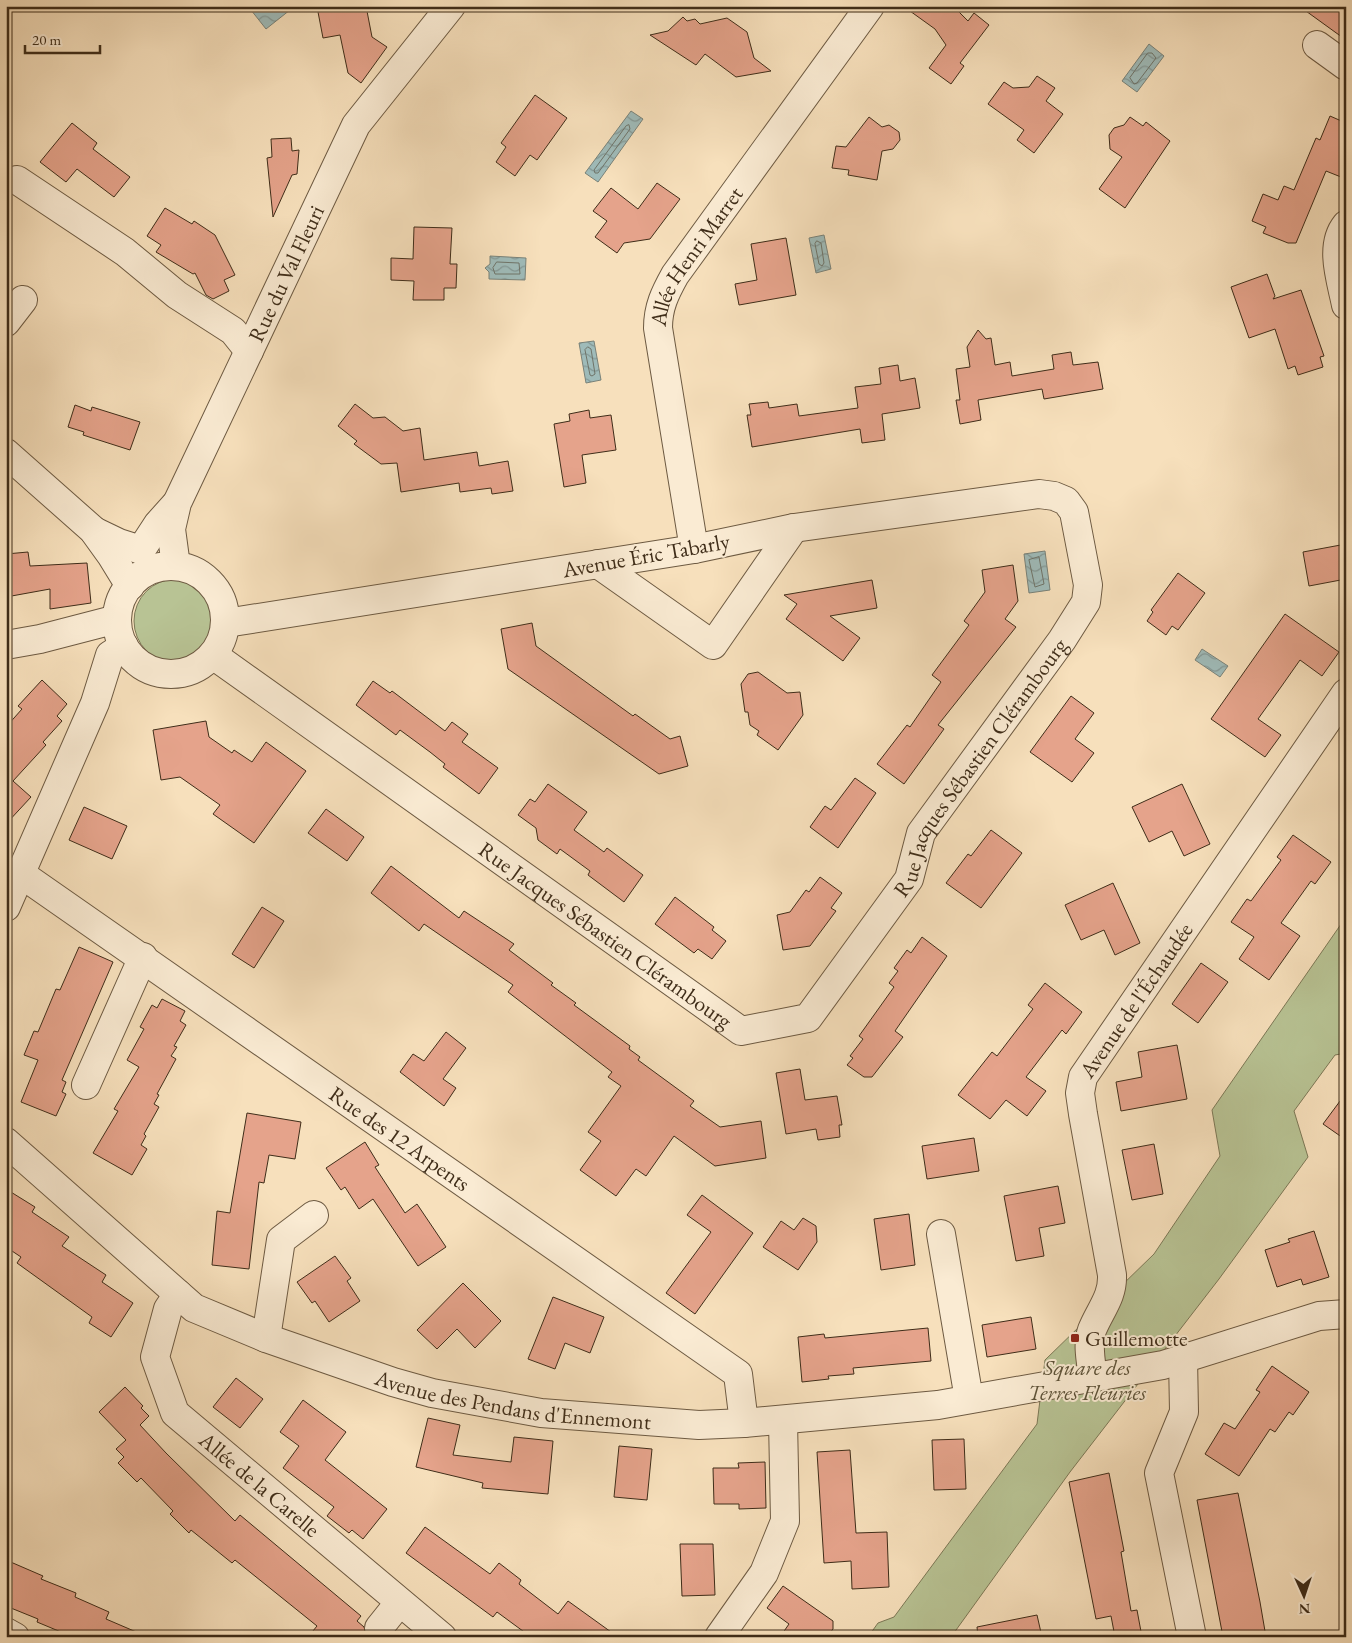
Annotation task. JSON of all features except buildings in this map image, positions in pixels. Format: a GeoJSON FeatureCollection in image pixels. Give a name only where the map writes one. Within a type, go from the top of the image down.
{"type":"FeatureCollection","features":[{"type":"Feature","properties":{"kind":"street","name":"Rue du Val Fleuri"},"geometry":{"type":"LineString","coordinates":[[157,561],[171,529],[177,503],[356,125],[451,6]]}},
{"type":"Feature","properties":{"kind":"street","name":"Allée Henri Marret"},"geometry":{"type":"LineString","coordinates":[[694,549],[658,328],[658,314],[662,299],[675,275],[870,6]]}},
{"type":"Feature","properties":{"kind":"street"},"geometry":{"type":"LineString","coordinates":[[1317,45],[1346,66]]}},
{"type":"Feature","properties":{"kind":"street"},"geometry":{"type":"LineString","coordinates":[[17,180],[125,252],[176,295],[233,331],[249,351]]}},
{"type":"Feature","properties":{"kind":"street"},"geometry":{"type":"LineString","coordinates":[[1346,225],[1340,232],[1336,249],[1346,305]]}},
{"type":"Feature","properties":{"kind":"street"},"geometry":{"type":"LineString","coordinates":[[6,322],[23,300]]}},
{"type":"Feature","properties":{"kind":"street"},"geometry":{"type":"LineString","coordinates":[[6,453],[93,530],[130,586]]}},
{"type":"Feature","properties":{"kind":"street","name":"Avenue Éric Tabarly"},"geometry":{"type":"LineString","coordinates":[[226,623],[694,549],[794,528],[1039,494],[1054,496],[1066,501]]}},
{"type":"Feature","properties":{"kind":"street","name":"Rue Jacques Sébastien Clérambourg"},"geometry":{"type":"LineString","coordinates":[[213,655],[741,1031],[808,1018],[910,879],[921,833],[1062,640],[1086,602],[1088,585],[1074,512],[1066,501]]}},
{"type":"Feature","properties":{"kind":"street"},"geometry":{"type":"LineString","coordinates":[[93,530],[157,561],[192,570],[206,578],[217,591],[224,606],[226,623],[222,640],[213,655],[202,665],[188,672],[173,674],[158,672],[144,666],[132,657],[124,646],[118,631],[117,618],[121,601],[130,586],[157,561],[158,524],[177,503]]}},
{"type":"Feature","properties":{"kind":"street"},"geometry":{"type":"LineString","coordinates":[[598,564],[713,645],[794,528]]}},
{"type":"Feature","properties":{"kind":"street"},"geometry":{"type":"LineString","coordinates":[[6,645],[40,639],[117,618]]}},
{"type":"Feature","properties":{"kind":"street"},"geometry":{"type":"LineString","coordinates":[[40,639],[84,639],[124,646]]}},
{"type":"Feature","properties":{"kind":"street"},"geometry":{"type":"LineString","coordinates":[[6,907],[95,703],[110,655],[124,646]]}},
{"type":"Feature","properties":{"kind":"street"},"geometry":{"type":"LineString","coordinates":[[95,703],[114,683],[144,666]]}},
{"type":"Feature","properties":{"kind":"street","name":"Avenue de l'Échaudée"},"geometry":{"type":"LineString","coordinates":[[1092,1377],[1090,1356],[1092,1331],[1109,1300],[1112,1280],[1080,1093],[1083,1077],[1346,693]]}},
{"type":"Feature","properties":{"kind":"street","name":"Rue des 12 Arpents"},"geometry":{"type":"LineString","coordinates":[[21,874],[143,957],[738,1374],[744,1423]]}},
{"type":"Feature","properties":{"kind":"street"},"geometry":{"type":"LineString","coordinates":[[86,1085],[143,957]]}},
{"type":"Feature","properties":{"kind":"street","name":"Avenue des Pendans d'Ennemont"},"geometry":{"type":"LineString","coordinates":[[9,1152],[194,1308],[266,1338],[393,1382],[493,1405],[540,1413],[699,1425],[783,1420],[938,1405],[1163,1364],[1319,1316],[1346,1314]]}},
{"type":"Feature","properties":{"kind":"street"},"geometry":{"type":"LineString","coordinates":[[266,1338],[281,1240],[314,1215]]}},
{"type":"Feature","properties":{"kind":"street"},"geometry":{"type":"LineString","coordinates":[[941,1234],[970,1399]]}},
{"type":"Feature","properties":{"kind":"street","name":"Allée de la Carelle"},"geometry":{"type":"LineString","coordinates":[[178,1294],[168,1309],[155,1357],[175,1412],[399,1603],[442,1637]]}},
{"type":"Feature","properties":{"kind":"street"},"geometry":{"type":"LineString","coordinates":[[1183,1357],[1184,1412],[1159,1473],[1192,1637]]}},
{"type":"Feature","properties":{"kind":"street"},"geometry":{"type":"LineString","coordinates":[[719,1637],[764,1574],[785,1522],[783,1420]]}},
{"type":"Feature","properties":{"kind":"street"},"geometry":{"type":"LineString","coordinates":[[379,1628],[399,1603]]}},
{"type":"Feature","properties":{"kind":"street"},"geometry":{"type":"LineString","coordinates":[[6,1632],[15,1637]]}},
{"type":"Feature","properties":{"kind":"green space"},"geometry":{"type":"Polygon","coordinates":[[[176,579],[192,582],[206,591],[215,605],[218,621],[215,637],[206,651],[192,660],[176,663],[160,660],[146,651],[137,637],[134,621],[137,605],[146,591],[160,582],[176,579]]]}},
{"type":"Feature","properties":{"kind":"green space","name":"Square des Terres Fleuries"},"geometry":{"type":"Polygon","coordinates":[[[1346,917],[1346,1053],[1335,1055],[1294,1111],[1308,1157],[1219,1279],[1070,1472],[951,1637],[868,1637],[878,1623],[894,1617],[1037,1424],[1045,1360],[1154,1254],[1220,1156],[1212,1110],[1346,917]]]}},
{"type":"Feature","properties":{"kind":"water"},"geometry":{"type":"Polygon","coordinates":[[[256,6],[295,6],[266,29],[251,10],[256,6]]]}},
{"type":"Feature","properties":{"kind":"water"},"geometry":{"type":"Polygon","coordinates":[[[1149,44],[1164,56],[1137,92],[1122,81],[1149,44]]]}},
{"type":"Feature","properties":{"kind":"water"},"geometry":{"type":"Polygon","coordinates":[[[631,111],[643,119],[598,182],[585,173],[631,111]]]}},
{"type":"Feature","properties":{"kind":"water"},"geometry":{"type":"Polygon","coordinates":[[[824,235],[831,269],[816,273],[809,238],[824,235]]]}},
{"type":"Feature","properties":{"kind":"water"},"geometry":{"type":"Polygon","coordinates":[[[490,256],[526,258],[525,280],[489,279],[489,272],[485,268],[490,264],[490,256]]]}},
{"type":"Feature","properties":{"kind":"water"},"geometry":{"type":"Polygon","coordinates":[[[594,341],[601,380],[586,383],[579,343],[594,341]]]}},
{"type":"Feature","properties":{"kind":"water"},"geometry":{"type":"Polygon","coordinates":[[[1045,551],[1050,590],[1029,593],[1024,554],[1045,551]]]}},
{"type":"Feature","properties":{"kind":"water"},"geometry":{"type":"Polygon","coordinates":[[[1202,649],[1228,666],[1220,677],[1195,660],[1202,649]]]}},
{"type":"Feature","properties":{"kind":"place","name":"Guillemotte"},"geometry":{"type":"Point","coordinates":[1075,1338]}}]}
